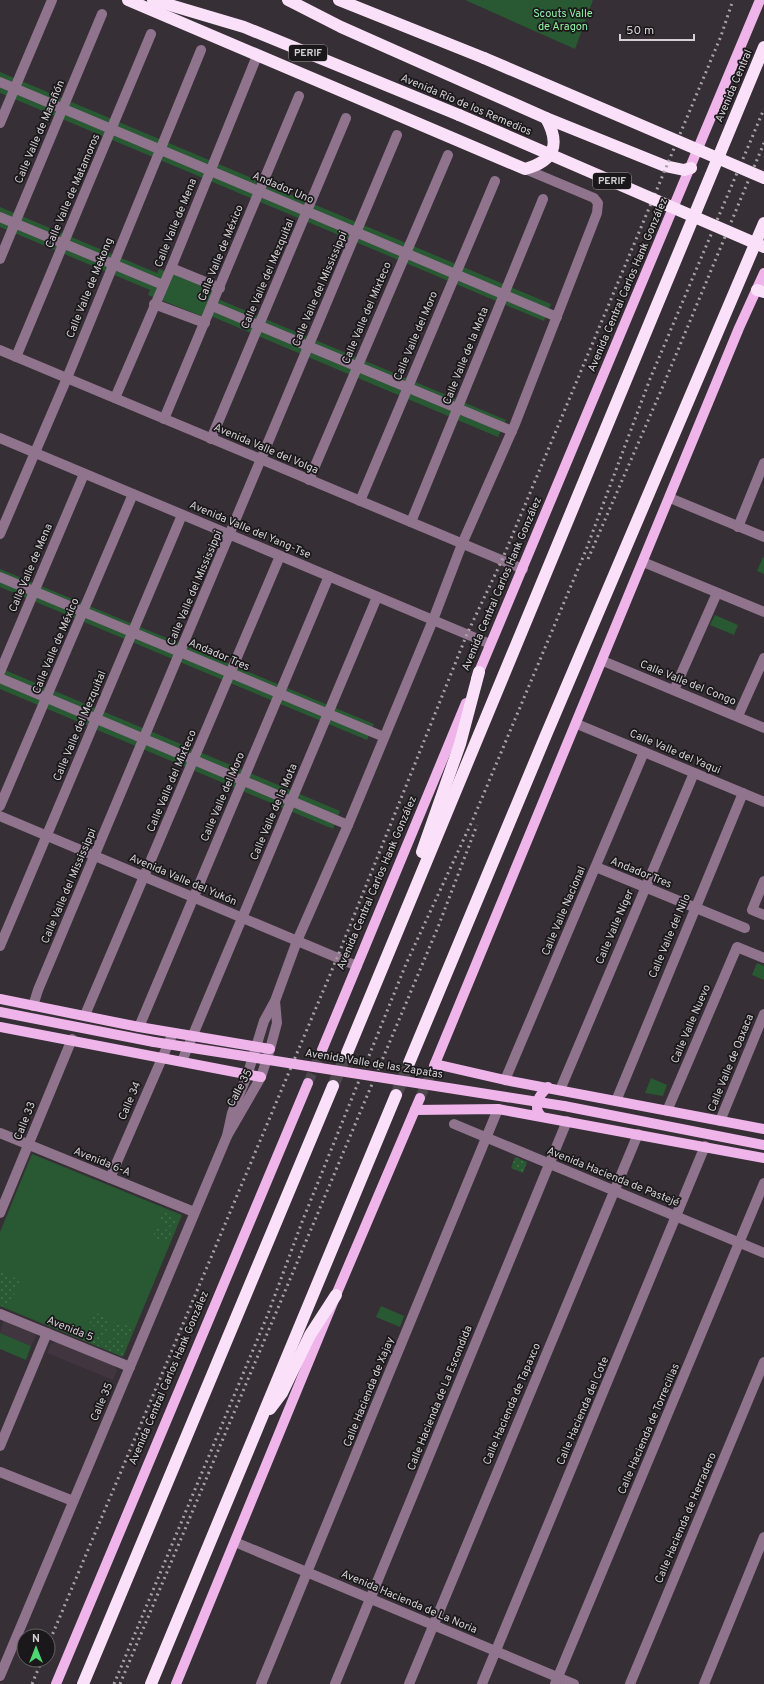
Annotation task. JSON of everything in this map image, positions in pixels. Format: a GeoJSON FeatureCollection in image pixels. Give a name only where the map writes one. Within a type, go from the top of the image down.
{"type":"FeatureCollection","features":[{"type":"Feature","properties":{"kind":"highway"},"geometry":{"type":"LineString","coordinates":[[128,0],[525,169],[538,165],[548,159],[552,152],[553,134],[546,118]]}},
{"type":"Feature","properties":{"kind":"highway","name":"Avenida Río de los Remedios"},"geometry":{"type":"LineString","coordinates":[[153,0],[244,27],[459,115],[764,247]]}},
{"type":"Feature","properties":{"kind":"highway"},"geometry":{"type":"LineString","coordinates":[[288,0],[341,27],[546,118],[665,166],[676,169],[691,168]]}},
{"type":"Feature","properties":{"kind":"highway"},"geometry":{"type":"LineString","coordinates":[[339,0],[484,58],[764,178]]}},
{"type":"Feature","properties":{"kind":"highway","name":"Avenida Central"},"geometry":{"type":"LineString","coordinates":[[399,928],[764,47]]}},
{"type":"Feature","properties":{"kind":"highway"},"geometry":{"type":"LineString","coordinates":[[409,1063],[546,735],[764,223]]}},
{"type":"Feature","properties":{"kind":"highway"},"geometry":{"type":"LineString","coordinates":[[347,1053],[399,928],[409,889],[460,744],[479,672]]}},
{"type":"Feature","properties":{"kind":"highway"},"geometry":{"type":"LineString","coordinates":[[83,1684],[333,1086]]}},
{"type":"Feature","properties":{"kind":"highway"},"geometry":{"type":"LineString","coordinates":[[151,1684],[396,1095]]}},
{"type":"Feature","properties":{"kind":"highway"},"geometry":{"type":"LineString","coordinates":[[261,1421],[282,1393],[310,1335],[336,1295]]}},
{"type":"Feature","properties":{"kind":"main road","name":"Avenida Central"},"geometry":{"type":"LineString","coordinates":[[708,128],[760,0]]}},
{"type":"Feature","properties":{"kind":"main road","name":"Avenida Central Carlos Hank González"},"geometry":{"type":"LineString","coordinates":[[322,1050],[490,644],[523,569],[708,128]]}},
{"type":"Feature","properties":{"kind":"main road"},"geometry":{"type":"LineString","coordinates":[[577,724],[739,328],[761,291],[764,273]]}},
{"type":"Feature","properties":{"kind":"main road","name":"Avenida Valle de las Zapatas"},"geometry":{"type":"LineString","coordinates":[[577,724],[434,1065],[505,1080],[764,1129]]}},
{"type":"Feature","properties":{"kind":"main road"},"geometry":{"type":"LineString","coordinates":[[0,999],[85,1015],[138,1027],[270,1049]]}},
{"type":"Feature","properties":{"kind":"main road","name":"Avenida Valle de las Zapatas"},"geometry":{"type":"LineString","coordinates":[[0,1012],[154,1042],[564,1106],[745,1140],[764,1145]]}},
{"type":"Feature","properties":{"kind":"main road"},"geometry":{"type":"LineString","coordinates":[[0,1027],[72,1039],[248,1073],[261,1077]]}},
{"type":"Feature","properties":{"kind":"main road"},"geometry":{"type":"LineString","coordinates":[[198,1064],[207,1039]]}},
{"type":"Feature","properties":{"kind":"main road","name":"Avenida Central Carlos Hank González"},"geometry":{"type":"LineString","coordinates":[[56,1684],[308,1083]]}},
{"type":"Feature","properties":{"kind":"main road"},"geometry":{"type":"LineString","coordinates":[[541,1116],[537,1112],[537,1102],[540,1095],[548,1088]]}},
{"type":"Feature","properties":{"kind":"main road"},"geometry":{"type":"LineString","coordinates":[[176,1684],[336,1295],[420,1098]]}},
{"type":"Feature","properties":{"kind":"main road"},"geometry":{"type":"LineString","coordinates":[[415,1110],[498,1109],[764,1158]]}},
{"type":"Feature","properties":{"kind":"main road","name":"Avenida Valle de las Zapatas"},"geometry":{"type":"LineString","coordinates":[[745,1140],[764,1141]]}},
{"type":"Feature","properties":{"kind":"street"},"geometry":{"type":"LineString","coordinates":[[0,123],[52,0]]}},
{"type":"Feature","properties":{"kind":"street","name":"Calle Valle de Marañón"},"geometry":{"type":"LineString","coordinates":[[0,260],[102,14]]}},
{"type":"Feature","properties":{"kind":"street","name":"Calle Valle de Matamoros"},"geometry":{"type":"LineString","coordinates":[[16,357],[151,34]]}},
{"type":"Feature","properties":{"kind":"street","name":"Calle Valle de Mekong"},"geometry":{"type":"LineString","coordinates":[[0,534],[201,50]]}},
{"type":"Feature","properties":{"kind":"street","name":"Calle Valle de Mena"},"geometry":{"type":"LineString","coordinates":[[115,398],[154,304],[171,268],[257,56]]}},
{"type":"Feature","properties":{"kind":"street","name":"Andador Uno"},"geometry":{"type":"LineString","coordinates":[[0,82],[557,317]]}},
{"type":"Feature","properties":{"kind":"street","name":"Calle Valle de México"},"geometry":{"type":"LineString","coordinates":[[164,419],[299,96]]}},
{"type":"Feature","properties":{"kind":"street","name":"Calle Valle del Mezquital"},"geometry":{"type":"LineString","coordinates":[[212,439],[346,118]]}},
{"type":"Feature","properties":{"kind":"street","name":"Calle Valle del Mississippi"},"geometry":{"type":"LineString","coordinates":[[33,1006],[38,990],[262,460],[397,135]]}},
{"type":"Feature","properties":{"kind":"street","name":"Calle Valle del Mixteco"},"geometry":{"type":"LineString","coordinates":[[309,480],[448,155]]}},
{"type":"Feature","properties":{"kind":"street"},"geometry":{"type":"LineString","coordinates":[[256,1047],[264,1021],[275,1001],[297,941],[348,825],[434,620],[462,544],[512,431],[597,213],[598,203],[588,194],[525,169]]}},
{"type":"Feature","properties":{"kind":"street","name":"Calle Valle del Moro"},"geometry":{"type":"LineString","coordinates":[[360,501],[495,180]]}},
{"type":"Feature","properties":{"kind":"street","name":"Calle Valle de la Mota"},"geometry":{"type":"LineString","coordinates":[[411,522],[543,199]]}},
{"type":"Feature","properties":{"kind":"street"},"geometry":{"type":"LineString","coordinates":[[0,217],[163,285]]}},
{"type":"Feature","properties":{"kind":"street"},"geometry":{"type":"LineString","coordinates":[[171,268],[220,288]]}},
{"type":"Feature","properties":{"kind":"street"},"geometry":{"type":"LineString","coordinates":[[154,304],[205,323]]}},
{"type":"Feature","properties":{"kind":"street"},"geometry":{"type":"LineString","coordinates":[[212,306],[512,431]]}},
{"type":"Feature","properties":{"kind":"street","name":"Avenida Valle del Volga"},"geometry":{"type":"LineString","coordinates":[[0,350],[523,569]]}},
{"type":"Feature","properties":{"kind":"street","name":"Avenida Valle del Yang-Tse"},"geometry":{"type":"LineString","coordinates":[[0,438],[490,644]]}},
{"type":"Feature","properties":{"kind":"street"},"geometry":{"type":"LineString","coordinates":[[738,526],[764,463]]}},
{"type":"Feature","properties":{"kind":"street","name":"Calle Valle de Mena"},"geometry":{"type":"LineString","coordinates":[[0,672],[84,474]]}},
{"type":"Feature","properties":{"kind":"street","name":"Calle Valle de México"},"geometry":{"type":"LineString","coordinates":[[0,806],[133,494]]}},
{"type":"Feature","properties":{"kind":"street"},"geometry":{"type":"LineString","coordinates":[[670,498],[764,537]]}},
{"type":"Feature","properties":{"kind":"street","name":"Calle Valle del Mezquital"},"geometry":{"type":"LineString","coordinates":[[0,946],[182,515]]}},
{"type":"Feature","properties":{"kind":"street","name":"Calle Valle del Mixteco"},"geometry":{"type":"LineString","coordinates":[[85,1015],[280,556]]}},
{"type":"Feature","properties":{"kind":"street"},"geometry":{"type":"LineString","coordinates":[[643,562],[764,612]]}},
{"type":"Feature","properties":{"kind":"street","name":"Calle Valle del Moro"},"geometry":{"type":"LineString","coordinates":[[138,1027],[330,576]]}},
{"type":"Feature","properties":{"kind":"street","name":"Andador Tres"},"geometry":{"type":"LineString","coordinates":[[0,577],[384,737]]}},
{"type":"Feature","properties":{"kind":"street"},"geometry":{"type":"LineString","coordinates":[[674,690],[717,593]]}},
{"type":"Feature","properties":{"kind":"street","name":"Calle Valle de la Mota"},"geometry":{"type":"LineString","coordinates":[[182,1061],[377,597]]}},
{"type":"Feature","properties":{"kind":"street"},"geometry":{"type":"LineString","coordinates":[[738,716],[764,658]]}},
{"type":"Feature","properties":{"kind":"street","name":"Calle Valle del Congo"},"geometry":{"type":"LineString","coordinates":[[603,661],[764,728]]}},
{"type":"Feature","properties":{"kind":"street"},"geometry":{"type":"LineString","coordinates":[[0,678],[348,825]]}},
{"type":"Feature","properties":{"kind":"street","name":"Calle Valle del Yaqui"},"geometry":{"type":"LineString","coordinates":[[577,724],[764,802]]}},
{"type":"Feature","properties":{"kind":"street","name":"Calle Valle Nacional"},"geometry":{"type":"LineString","coordinates":[[505,1080],[644,752]]}},
{"type":"Feature","properties":{"kind":"street","name":"Calle Valle Níger"},"geometry":{"type":"LineString","coordinates":[[560,1090],[694,773]]}},
{"type":"Feature","properties":{"kind":"street","name":"Calle Valle del Nilo"},"geometry":{"type":"LineString","coordinates":[[616,1101],[620,1088],[742,793]]}},
{"type":"Feature","properties":{"kind":"street","name":"Avenida Valle del Yukón"},"geometry":{"type":"LineString","coordinates":[[0,816],[357,966]]}},
{"type":"Feature","properties":{"kind":"street","name":"Andador Tres"},"geometry":{"type":"LineString","coordinates":[[596,867],[745,928]]}},
{"type":"Feature","properties":{"kind":"street"},"geometry":{"type":"LineString","coordinates":[[764,881],[752,910],[764,915]]}},
{"type":"Feature","properties":{"kind":"street","name":"Calle Valle Nuevo"},"geometry":{"type":"LineString","coordinates":[[667,1111],[737,947],[764,958]]}},
{"type":"Feature","properties":{"kind":"street"},"geometry":{"type":"LineString","coordinates":[[270,1049],[277,1023],[275,1001]]}},
{"type":"Feature","properties":{"kind":"street","name":"Calle Valle de Oaxaca"},"geometry":{"type":"LineString","coordinates":[[720,1121],[764,1014]]}},
{"type":"Feature","properties":{"kind":"street","name":"Calle 34"},"geometry":{"type":"LineString","coordinates":[[110,1178],[173,1033]]}},
{"type":"Feature","properties":{"kind":"street","name":"Calle 33"},"geometry":{"type":"LineString","coordinates":[[0,1213],[72,1039]]}},
{"type":"Feature","properties":{"kind":"street","name":"Calle 35"},"geometry":{"type":"LineString","coordinates":[[227,1136],[232,1113],[248,1073],[256,1047]]}},
{"type":"Feature","properties":{"kind":"street","name":"Calle 35"},"geometry":{"type":"LineString","coordinates":[[0,1676],[194,1212],[227,1136],[261,1077],[270,1049]]}},
{"type":"Feature","properties":{"kind":"street","name":"Calle Hacienda de Xajay"},"geometry":{"type":"LineString","coordinates":[[262,1684],[498,1109]]}},
{"type":"Feature","properties":{"kind":"street","name":"Calle Hacienda de La Escondida"},"geometry":{"type":"LineString","coordinates":[[335,1684],[567,1121]]}},
{"type":"Feature","properties":{"kind":"street","name":"Avenida Hacienda de Pastejé"},"geometry":{"type":"LineString","coordinates":[[454,1124],[764,1253]]}},
{"type":"Feature","properties":{"kind":"street","name":"Avenida 6-A"},"geometry":{"type":"LineString","coordinates":[[0,1133],[194,1212]]}},
{"type":"Feature","properties":{"kind":"street","name":"Calle Hacienda de Tapaxco"},"geometry":{"type":"LineString","coordinates":[[409,1684],[638,1134]]}},
{"type":"Feature","properties":{"kind":"street","name":"Calle Hacienda del Cote"},"geometry":{"type":"LineString","coordinates":[[482,1684],[677,1217],[705,1146]]}},
{"type":"Feature","properties":{"kind":"street","name":"Calle Hacienda de Torrecillas"},"geometry":{"type":"LineString","coordinates":[[557,1681],[764,1183]]}},
{"type":"Feature","properties":{"kind":"street","name":"Avenida 5"},"geometry":{"type":"LineString","coordinates":[[0,1314],[130,1367]]}},
{"type":"Feature","properties":{"kind":"street"},"geometry":{"type":"LineString","coordinates":[[0,1446],[47,1333]]}},
{"type":"Feature","properties":{"kind":"street","name":"Calle Hacienda de Herradero"},"geometry":{"type":"LineString","coordinates":[[630,1684],[764,1362]]}},
{"type":"Feature","properties":{"kind":"street"},"geometry":{"type":"LineString","coordinates":[[0,1472],[73,1501]]}},
{"type":"Feature","properties":{"kind":"street"},"geometry":{"type":"LineString","coordinates":[[704,1684],[764,1537]]}},
{"type":"Feature","properties":{"kind":"street","name":"Avenida Hacienda de La Noria"},"geometry":{"type":"LineString","coordinates":[[235,1542],[496,1651],[557,1681],[574,1684]]}},
{"type":"Feature","properties":{"kind":"shaded area"},"geometry":{"type":"Polygon","coordinates":[[[4,1319],[34,1331],[36,1336],[31,1346],[0,1333],[4,1319]]]}},
{"type":"Feature","properties":{"kind":"shaded area"},"geometry":{"type":"Polygon","coordinates":[[[58,1341],[114,1364],[117,1371],[113,1380],[47,1353],[51,1344],[58,1341]]]}},
{"type":"Feature","properties":{"kind":"green space","name":"Scouts Valle de Aragon"},"geometry":{"type":"Polygon","coordinates":[[[465,0],[593,0],[575,49],[465,0]]]}},
{"type":"Feature","properties":{"kind":"green space"},"geometry":{"type":"Polygon","coordinates":[[[0,72],[551,304],[544,321],[0,93],[0,72]]]}},
{"type":"Feature","properties":{"kind":"green space"},"geometry":{"type":"Polygon","coordinates":[[[0,207],[157,273],[159,269],[216,289],[213,297],[506,420],[498,437],[206,314],[204,317],[148,295],[150,290],[0,227],[0,207]]]}},
{"type":"Feature","properties":{"kind":"green space"},"geometry":{"type":"Polygon","coordinates":[[[763,557],[764,558],[764,574],[757,571],[763,557]]]}},
{"type":"Feature","properties":{"kind":"green space"},"geometry":{"type":"Polygon","coordinates":[[[0,569],[374,724],[367,740],[0,587],[0,569]]]}},
{"type":"Feature","properties":{"kind":"green space"},"geometry":{"type":"Polygon","coordinates":[[[715,615],[738,625],[734,635],[710,625],[715,615]]]}},
{"type":"Feature","properties":{"kind":"green space"},"geometry":{"type":"Polygon","coordinates":[[[0,668],[340,811],[333,829],[0,689],[0,668]]]}},
{"type":"Feature","properties":{"kind":"green space"},"geometry":{"type":"Polygon","coordinates":[[[757,963],[764,966],[764,980],[752,975],[757,963]]]}},
{"type":"Feature","properties":{"kind":"green space"},"geometry":{"type":"Polygon","coordinates":[[[651,1078],[667,1085],[663,1096],[645,1093],[651,1078]]]}},
{"type":"Feature","properties":{"kind":"green space"},"geometry":{"type":"Polygon","coordinates":[[[32,1154],[182,1215],[123,1357],[0,1306],[0,1232],[32,1154]]]}},
{"type":"Feature","properties":{"kind":"green space"},"geometry":{"type":"Polygon","coordinates":[[[515,1157],[527,1162],[523,1173],[511,1168],[515,1157]]]}},
{"type":"Feature","properties":{"kind":"green space"},"geometry":{"type":"Polygon","coordinates":[[[163,1212],[177,1217],[173,1228],[159,1222],[163,1212]]]}},
{"type":"Feature","properties":{"kind":"green space"},"geometry":{"type":"Polygon","coordinates":[[[157,1226],[172,1232],[167,1242],[153,1237],[157,1226]]]}},
{"type":"Feature","properties":{"kind":"green space"},"geometry":{"type":"Polygon","coordinates":[[[0,1272],[20,1280],[8,1308],[0,1305],[0,1272]]]}},
{"type":"Feature","properties":{"kind":"green space"},"geometry":{"type":"Polygon","coordinates":[[[381,1306],[404,1316],[400,1327],[376,1317],[381,1306]]]}},
{"type":"Feature","properties":{"kind":"green space"},"geometry":{"type":"Polygon","coordinates":[[[94,1312],[112,1320],[107,1331],[89,1324],[94,1312]]]}},
{"type":"Feature","properties":{"kind":"green space"},"geometry":{"type":"Polygon","coordinates":[[[115,1321],[133,1328],[128,1340],[111,1333],[115,1321]]]}},
{"type":"Feature","properties":{"kind":"green space"},"geometry":{"type":"Polygon","coordinates":[[[88,1327],[105,1334],[100,1347],[83,1340],[88,1327]]]}},
{"type":"Feature","properties":{"kind":"green space"},"geometry":{"type":"Polygon","coordinates":[[[0,1333],[31,1346],[26,1360],[0,1349],[0,1333]]]}},
{"type":"Feature","properties":{"kind":"green space"},"geometry":{"type":"Polygon","coordinates":[[[109,1336],[127,1343],[122,1356],[104,1349],[109,1336]]]}},
{"type":"Feature","properties":{"kind":"tunnel"},"geometry":{"type":"LineString","coordinates":[[308,1083],[322,1050]]}},
{"type":"Feature","properties":{"kind":"tunnel"},"geometry":{"type":"LineString","coordinates":[[333,1086],[347,1053]]}},
{"type":"Feature","properties":{"kind":"tunnel"},"geometry":{"type":"LineString","coordinates":[[396,1095],[409,1063]]}},
{"type":"Feature","properties":{"kind":"tunnel"},"geometry":{"type":"LineString","coordinates":[[420,1098],[434,1066]]}},
{"type":"Feature","properties":{"kind":"railway"},"geometry":{"type":"LineString","coordinates":[[55,1628],[337,958],[467,634],[502,560],[721,36],[733,0]]}},
{"type":"Feature","properties":{"kind":"railway"},"geometry":{"type":"LineString","coordinates":[[114,1684],[268,1314],[302,1222],[406,964],[474,817],[586,550],[650,379],[764,109]]}},
{"type":"Feature","properties":{"kind":"railway"},"geometry":{"type":"LineString","coordinates":[[588,559],[663,386],[764,143]]}},
{"type":"Feature","properties":{"kind":"railway"},"geometry":{"type":"LineString","coordinates":[[120,1684],[438,927],[477,825]]}},
{"type":"Feature","properties":{"kind":"railway"},"geometry":{"type":"LineString","coordinates":[[32,1684],[39,1668]]}}]}
